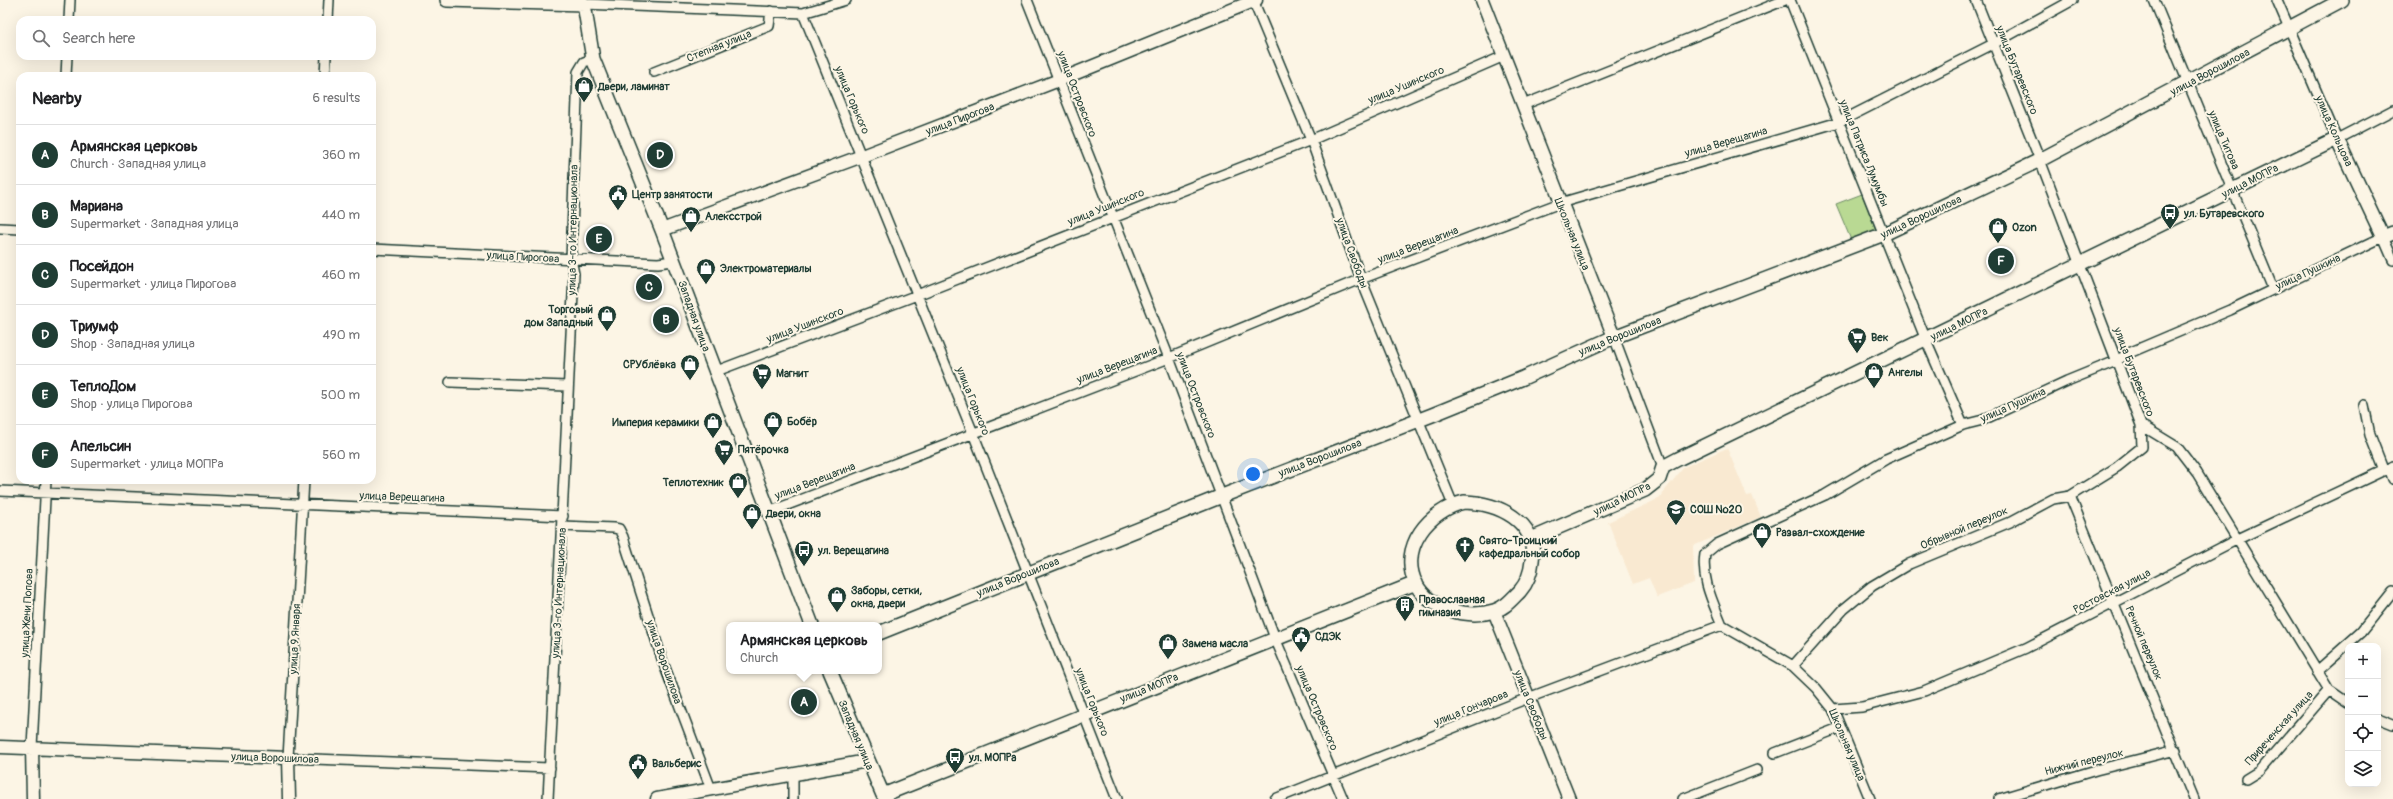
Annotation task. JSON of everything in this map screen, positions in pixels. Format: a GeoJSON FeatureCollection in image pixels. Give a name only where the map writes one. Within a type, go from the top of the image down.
{"type":"FeatureCollection","features":[{"type":"Feature","properties":{"kind":"main road"},"geometry":{"type":"LineString","coordinates":[[447,0],[584,2]]}},
{"type":"Feature","properties":{"kind":"main road","name":"улица Ворошилова"},"geometry":{"type":"LineString","coordinates":[[882,632],[1222,496],[1419,420],[1523,378],[1614,337],[1884,234],[2040,160],[2187,84],[2342,0]]}},
{"type":"Feature","properties":{"kind":"main road","name":"Западная улица"},"geometry":{"type":"LineString","coordinates":[[584,2],[593,59],[662,230],[714,372],[811,622]]}},
{"type":"Feature","properties":{"kind":"main road","name":"улица МОПРа"},"geometry":{"type":"LineString","coordinates":[[1531,539],[1645,490],[1659,479],[1663,467],[2336,139]]}},
{"type":"Feature","properties":{"kind":"main road","name":"улица Кольцова"},"geometry":{"type":"LineString","coordinates":[[2336,139],[2388,235]]}},
{"type":"Feature","properties":{"kind":"main road"},"geometry":{"type":"LineString","coordinates":[[1477,502],[1495,506],[1509,513],[1522,523],[1531,539],[1533,554],[1531,572],[1522,589],[1509,603],[1494,611],[1474,613],[1457,612],[1440,606],[1426,597],[1416,583],[1412,571],[1412,555],[1416,540],[1428,522],[1438,512],[1453,505],[1477,502]]}},
{"type":"Feature","properties":{"kind":"main road","name":"улица МОПРа"},"geometry":{"type":"LineString","coordinates":[[884,797],[1084,713],[1416,583]]}},
{"type":"Feature","properties":{"kind":"main road","name":"Западная улица"},"geometry":{"type":"LineString","coordinates":[[831,674],[867,761],[884,797]]}},
{"type":"Feature","properties":{"kind":"street"},"geometry":{"type":"LineString","coordinates":[[69,16],[70,0]]}},
{"type":"Feature","properties":{"kind":"street"},"geometry":{"type":"LineString","coordinates":[[328,16],[329,0]]}},
{"type":"Feature","properties":{"kind":"street","name":"улица Островского"},"geometry":{"type":"LineString","coordinates":[[1027,0],[1112,218],[1169,358],[1275,638],[1343,799]]}},
{"type":"Feature","properties":{"kind":"street","name":"улица Пирогова"},"geometry":{"type":"LineString","coordinates":[[662,230],[862,156],[1059,80],[1254,0]]}},
{"type":"Feature","properties":{"kind":"street","name":"улица Свободы"},"geometry":{"type":"LineString","coordinates":[[1254,0],[1311,140],[1361,279],[1453,505]]}},
{"type":"Feature","properties":{"kind":"street","name":"Школьная улица"},"geometry":{"type":"LineString","coordinates":[[1482,0],[1560,203],[1614,337],[1663,467]]}},
{"type":"Feature","properties":{"kind":"street"},"geometry":{"type":"LineString","coordinates":[[1523,105],[1785,0]]}},
{"type":"Feature","properties":{"kind":"street","name":"улица Патриса Лумумбы"},"geometry":{"type":"LineString","coordinates":[[1790,0],[1926,340],[1963,425]]}},
{"type":"Feature","properties":{"kind":"street","name":"улица Бутаревского"},"geometry":{"type":"LineString","coordinates":[[1976,0],[2040,160],[2141,425],[2177,447],[2197,473],[2236,540],[2317,672],[2329,690],[2345,701]]}},
{"type":"Feature","properties":{"kind":"street","name":"улица Верещагина"},"geometry":{"type":"LineString","coordinates":[[769,512],[1169,358],[1361,279],[1560,203],[1839,122],[1993,44],[2073,0]]}},
{"type":"Feature","properties":{"kind":"street","name":"улица Титова"},"geometry":{"type":"LineString","coordinates":[[2154,0],[2187,84],[2273,289]]}},
{"type":"Feature","properties":{"kind":"street","name":"улица Кольцова"},"geometry":{"type":"LineString","coordinates":[[2277,0],[2336,139]]}},
{"type":"Feature","properties":{"kind":"street"},"geometry":{"type":"LineString","coordinates":[[584,2],[803,12],[840,1]]}},
{"type":"Feature","properties":{"kind":"street","name":"Степная улица"},"geometry":{"type":"LineString","coordinates":[[654,72],[769,26],[771,11]]}},
{"type":"Feature","properties":{"kind":"street","name":"улица Горького"},"geometry":{"type":"LineString","coordinates":[[803,12],[973,433],[1117,799]]}},
{"type":"Feature","properties":{"kind":"street","name":"улица Ушинского"},"geometry":{"type":"LineString","coordinates":[[714,372],[917,295],[1311,140],[1504,56]]}},
{"type":"Feature","properties":{"kind":"street","name":"улица 3-го Интернационала"},"geometry":{"type":"LineString","coordinates":[[548,799],[563,516],[567,386],[574,274],[571,259],[578,72],[584,62],[593,59]]}},
{"type":"Feature","properties":{"kind":"street"},"geometry":{"type":"LineString","coordinates":[[66,72],[67,60]]}},
{"type":"Feature","properties":{"kind":"street"},"geometry":{"type":"LineString","coordinates":[[325,72],[326,60]]}},
{"type":"Feature","properties":{"kind":"street","name":"улица МОПРа"},"geometry":{"type":"LineString","coordinates":[[2336,139],[2393,110]]}},
{"type":"Feature","properties":{"kind":"street"},"geometry":{"type":"LineString","coordinates":[[0,228],[16,229]]}},
{"type":"Feature","properties":{"kind":"street","name":"улица Кольцова"},"geometry":{"type":"LineString","coordinates":[[2388,235],[2393,260]]}},
{"type":"Feature","properties":{"kind":"street","name":"улица Пушкина"},"geometry":{"type":"LineString","coordinates":[[1722,625],[1702,567],[1705,554],[1716,544],[1825,495],[1886,459],[1963,425],[1982,420],[2067,381],[2116,361],[2129,352],[2273,289],[2388,235]]}},
{"type":"Feature","properties":{"kind":"street","name":"улица Пирогова"},"geometry":{"type":"LineString","coordinates":[[376,249],[658,263],[673,261]]}},
{"type":"Feature","properties":{"kind":"street"},"geometry":{"type":"LineString","coordinates":[[450,382],[567,386]]}},
{"type":"Feature","properties":{"kind":"street"},"geometry":{"type":"LineString","coordinates":[[2364,405],[2370,435],[2389,468],[2393,479]]}},
{"type":"Feature","properties":{"kind":"street","name":"Обрывной переулок"},"geometry":{"type":"LineString","coordinates":[[1793,666],[1844,609],[1872,586],[1909,564],[2010,522],[2053,499],[2070,496],[2117,467],[2142,446],[2141,425]]}},
{"type":"Feature","properties":{"kind":"street","name":"Ростовская улица"},"geometry":{"type":"LineString","coordinates":[[1833,709],[1862,707],[1924,691],[2026,648],[2115,604],[2236,540],[2389,468]]}},
{"type":"Feature","properties":{"kind":"street","name":"улица Жени Попова"},"geometry":{"type":"LineString","coordinates":[[32,748],[46,484]]}},
{"type":"Feature","properties":{"kind":"street","name":"улица 9 Января"},"geometry":{"type":"LineString","coordinates":[[289,799],[288,758],[304,484]]}},
{"type":"Feature","properties":{"kind":"street","name":"улица Верещагина"},"geometry":{"type":"LineString","coordinates":[[0,491],[563,516]]}},
{"type":"Feature","properties":{"kind":"street","name":"Речной переулок"},"geometry":{"type":"LineString","coordinates":[[2070,496],[2176,750],[2194,799]]}},
{"type":"Feature","properties":{"kind":"street","name":"улица Ворошилова"},"geometry":{"type":"LineString","coordinates":[[562,526],[619,529],[663,662],[711,789]]}},
{"type":"Feature","properties":{"kind":"street"},"geometry":{"type":"LineString","coordinates":[[2317,672],[2361,632],[2393,592]]}},
{"type":"Feature","properties":{"kind":"street","name":"улица Свободы"},"geometry":{"type":"LineString","coordinates":[[1494,611],[1569,799]]}},
{"type":"Feature","properties":{"kind":"street","name":"Школьная улица"},"geometry":{"type":"LineString","coordinates":[[1722,625],[1793,666],[1816,688],[1833,709],[1839,728],[1870,799]]}},
{"type":"Feature","properties":{"kind":"street","name":"улица Гончарова"},"geometry":{"type":"LineString","coordinates":[[1275,799],[1528,698],[1722,625]]}},
{"type":"Feature","properties":{"kind":"street","name":"Приреченская улица"},"geometry":{"type":"LineString","coordinates":[[2246,780],[2259,771],[2329,690]]}},
{"type":"Feature","properties":{"kind":"street"},"geometry":{"type":"LineString","coordinates":[[2381,719],[2393,724]]}},
{"type":"Feature","properties":{"kind":"street"},"geometry":{"type":"LineString","coordinates":[[1775,752],[1839,728]]}},
{"type":"Feature","properties":{"kind":"street","name":"улица Ворошилова"},"geometry":{"type":"LineString","coordinates":[[0,747],[550,768]]}},
{"type":"Feature","properties":{"kind":"street"},"geometry":{"type":"LineString","coordinates":[[32,748],[34,799]]}},
{"type":"Feature","properties":{"kind":"street","name":"Нижний переулок"},"geometry":{"type":"LineString","coordinates":[[1999,799],[2096,770],[2176,750]]}},
{"type":"Feature","properties":{"kind":"street"},"geometry":{"type":"LineString","coordinates":[[657,799],[867,761]]}},
{"type":"Feature","properties":{"kind":"street"},"geometry":{"type":"LineString","coordinates":[[1684,799],[1757,770]]}},
{"type":"Feature","properties":{"kind":"street"},"geometry":{"type":"LineString","coordinates":[[793,774],[793,799]]}},
{"type":"Feature","properties":{"kind":"shaded area","name":"СОШ №20"},"geometry":{"type":"Polygon","coordinates":[[[1727,448],[1747,496],[1752,495],[1761,517],[1693,546],[1694,583],[1657,597],[1649,578],[1633,584],[1608,522],[1658,499],[1684,467],[1727,448]]]}},
{"type":"Feature","properties":{"kind":"green space"},"geometry":{"type":"Polygon","coordinates":[[[1862,194],[1876,230],[1851,240],[1836,204],[1862,194]]]}},
{"type":"Feature","properties":{"kind":"place","name":"Двери, ламинат"},"geometry":{"type":"Point","coordinates":[584,103]}},
{"type":"Feature","properties":{"kind":"place","name":"Триумф"},"geometry":{"type":"Point","coordinates":[660,155]}},
{"type":"Feature","properties":{"kind":"place","name":"Центр занятости"},"geometry":{"type":"Point","coordinates":[618,211]}},
{"type":"Feature","properties":{"kind":"place","name":"ул. Бутаревского"},"geometry":{"type":"Point","coordinates":[2170,230]}},
{"type":"Feature","properties":{"kind":"place","name":"Алексстрой"},"geometry":{"type":"Point","coordinates":[691,233]}},
{"type":"Feature","properties":{"kind":"place","name":"ТеплоДом"},"geometry":{"type":"Point","coordinates":[599,239]}},
{"type":"Feature","properties":{"kind":"place","name":"Ozon"},"geometry":{"type":"Point","coordinates":[1998,244]}},
{"type":"Feature","properties":{"kind":"place","name":"Апельсин"},"geometry":{"type":"Point","coordinates":[2001,261]}},
{"type":"Feature","properties":{"kind":"place","name":"Электроматериалы"},"geometry":{"type":"Point","coordinates":[706,285]}},
{"type":"Feature","properties":{"kind":"place","name":"Посейдон"},"geometry":{"type":"Point","coordinates":[649,287]}},
{"type":"Feature","properties":{"kind":"place","name":"Мариана"},"geometry":{"type":"Point","coordinates":[666,320]}},
{"type":"Feature","properties":{"kind":"place","name":"Торговый дом Западный"},"geometry":{"type":"Point","coordinates":[607,332]}},
{"type":"Feature","properties":{"kind":"place","name":"Век"},"geometry":{"type":"Point","coordinates":[1857,354]}},
{"type":"Feature","properties":{"kind":"place","name":"СРУблёвка"},"geometry":{"type":"Point","coordinates":[690,381]}},
{"type":"Feature","properties":{"kind":"place","name":"Ангелы"},"geometry":{"type":"Point","coordinates":[1874,389]}},
{"type":"Feature","properties":{"kind":"place","name":"Магнит"},"geometry":{"type":"Point","coordinates":[762,390]}},
{"type":"Feature","properties":{"kind":"place","name":"Бобёр"},"geometry":{"type":"Point","coordinates":[773,438]}},
{"type":"Feature","properties":{"kind":"place","name":"Империя керамики"},"geometry":{"type":"Point","coordinates":[713,439]}},
{"type":"Feature","properties":{"kind":"place","name":"Пятёрочка"},"geometry":{"type":"Point","coordinates":[724,466]}},
{"type":"Feature","properties":{"kind":"place","name":"Теплотехник"},"geometry":{"type":"Point","coordinates":[738,499]}},
{"type":"Feature","properties":{"kind":"place","name":"СОШ №20"},"geometry":{"type":"Point","coordinates":[1676,526]}},
{"type":"Feature","properties":{"kind":"place","name":"Двери, окна"},"geometry":{"type":"Point","coordinates":[752,530]}},
{"type":"Feature","properties":{"kind":"place","name":"Развал-схождение"},"geometry":{"type":"Point","coordinates":[1762,549]}},
{"type":"Feature","properties":{"kind":"place","name":"Свято-Троицкий кафедральный собор"},"geometry":{"type":"Point","coordinates":[1465,563]}},
{"type":"Feature","properties":{"kind":"place","name":"ул. Верещагина"},"geometry":{"type":"Point","coordinates":[804,567]}},
{"type":"Feature","properties":{"kind":"place","name":"Заборы, сетки, окна, двери"},"geometry":{"type":"Point","coordinates":[837,613]}},
{"type":"Feature","properties":{"kind":"place","name":"Православная гимназия"},"geometry":{"type":"Point","coordinates":[1405,622]}},
{"type":"Feature","properties":{"kind":"place","name":"СДЭК"},"geometry":{"type":"Point","coordinates":[1301,653]}},
{"type":"Feature","properties":{"kind":"place","name":"Замена масла"},"geometry":{"type":"Point","coordinates":[1168,660]}},
{"type":"Feature","properties":{"kind":"place","name":"Армянская церковь"},"geometry":{"type":"Point","coordinates":[804,702]}},
{"type":"Feature","properties":{"kind":"place","name":"ул. МОПРа"},"geometry":{"type":"Point","coordinates":[955,774]}},
{"type":"Feature","properties":{"kind":"place","name":"Вальберис"},"geometry":{"type":"Point","coordinates":[638,780]}}]}
